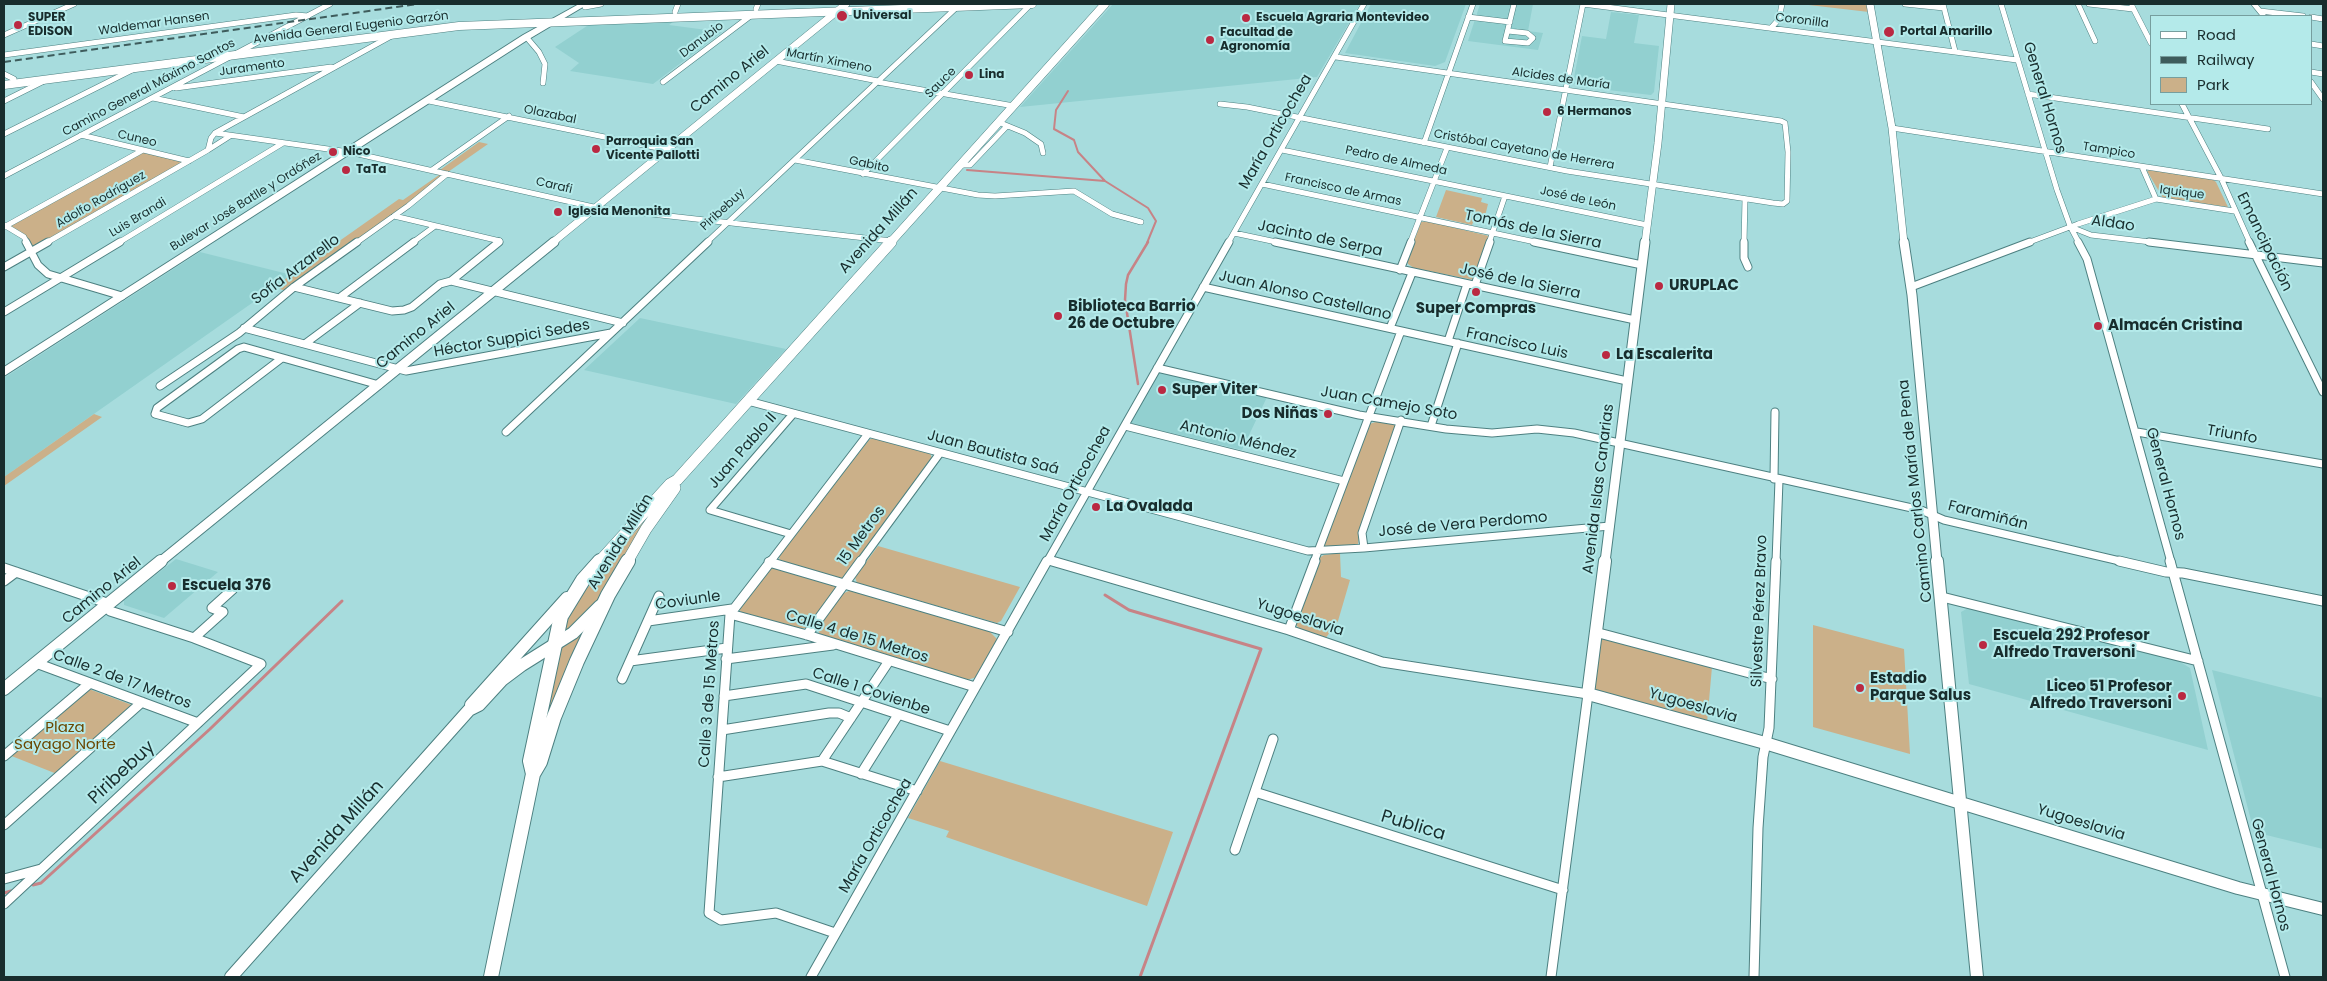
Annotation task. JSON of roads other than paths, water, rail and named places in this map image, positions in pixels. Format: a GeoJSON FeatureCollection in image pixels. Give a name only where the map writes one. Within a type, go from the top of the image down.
{"type":"FeatureCollection","features":[{"type":"Feature","properties":{"kind":"main road","name":"Avenida General Eugenio Garzón"},"geometry":{"type":"LineString","coordinates":[[842,7],[915,4]]}},
{"type":"Feature","properties":{"kind":"main road","name":"Avenida General Eugenio Garzón"},"geometry":{"type":"LineString","coordinates":[[4,85],[394,33],[473,25],[675,12],[1032,4]]}},
{"type":"Feature","properties":{"kind":"main road","name":"Avenida Millán"},"geometry":{"type":"LineString","coordinates":[[583,580],[670,484],[677,480],[960,165],[1003,124],[1014,106],[1105,4]]}},
{"type":"Feature","properties":{"kind":"main road","name":"Bulevar José Batlle y Ordóñez"},"geometry":{"type":"LineString","coordinates":[[502,54],[586,5]]}},
{"type":"Feature","properties":{"kind":"main road","name":"Avenida General Eugenio Garzón"},"geometry":{"type":"LineString","coordinates":[[4,80],[431,24],[756,9]]}},
{"type":"Feature","properties":{"kind":"main road","name":"Bulevar José Batlle y Ordóñez"},"geometry":{"type":"LineString","coordinates":[[4,372],[539,30],[563,18]]}},
{"type":"Feature","properties":{"kind":"main road"},"geometry":{"type":"LineString","coordinates":[[534,22],[539,25],[539,30]]}},
{"type":"Feature","properties":{"kind":"main road","name":"Avenida Millán"},"geometry":{"type":"LineString","coordinates":[[608,595],[646,529],[676,486],[677,480]]}},
{"type":"Feature","properties":{"kind":"main road"},"geometry":{"type":"LineString","coordinates":[[533,774],[530,761],[554,646],[562,616],[583,580]]}},
{"type":"Feature","properties":{"kind":"main road"},"geometry":{"type":"LineString","coordinates":[[491,977],[533,774],[540,762],[554,717],[577,661],[608,595]]}},
{"type":"Feature","properties":{"kind":"street"},"geometry":{"type":"LineString","coordinates":[[4,35],[74,4]]}},
{"type":"Feature","properties":{"kind":"street","name":"Camino General Máximo Santos"},"geometry":{"type":"LineString","coordinates":[[4,176],[330,4]]}},
{"type":"Feature","properties":{"kind":"street","name":"Bulevar José Batlle y Ordóñez"},"geometry":{"type":"LineString","coordinates":[[586,5],[601,4]]}},
{"type":"Feature","properties":{"kind":"street"},"geometry":{"type":"LineString","coordinates":[[675,12],[678,4]]}},
{"type":"Feature","properties":{"kind":"street","name":"Sauce"},"geometry":{"type":"LineString","coordinates":[[863,174],[1032,4]]}},
{"type":"Feature","properties":{"kind":"street","name":"María Orticochea"},"geometry":{"type":"LineString","coordinates":[[810,977],[1088,492],[1203,286],[1336,57],[1364,4]]}},
{"type":"Feature","properties":{"kind":"street"},"geometry":{"type":"LineString","coordinates":[[1424,143],[1473,4]]}},
{"type":"Feature","properties":{"kind":"street"},"geometry":{"type":"LineString","coordinates":[[1508,31],[1526,33],[1531,35],[1532,38],[1528,43],[1505,41],[1514,4]]}},
{"type":"Feature","properties":{"kind":"street"},"geometry":{"type":"LineString","coordinates":[[1550,167],[1583,4]]}},
{"type":"Feature","properties":{"kind":"street","name":"Coronilla"},"geometry":{"type":"LineString","coordinates":[[1583,4],[2018,60]]}},
{"type":"Feature","properties":{"kind":"street","name":"Avenida Islas Canarias"},"geometry":{"type":"LineString","coordinates":[[1551,977],[1610,526],[1662,103],[1671,4]]}},
{"type":"Feature","properties":{"kind":"street"},"geometry":{"type":"LineString","coordinates":[[1772,28],[1779,19],[1782,4]]}},
{"type":"Feature","properties":{"kind":"street","name":"Camino Carlos María de Pena"},"geometry":{"type":"LineString","coordinates":[[1870,4],[1892,128],[1907,273],[1923,392],[1977,977]]}},
{"type":"Feature","properties":{"kind":"street"},"geometry":{"type":"LineString","coordinates":[[1905,4],[1944,6],[1955,51]]}},
{"type":"Feature","properties":{"kind":"street","name":"General Hornos"},"geometry":{"type":"LineString","coordinates":[[2001,4],[2045,151],[2070,226],[2087,259],[2137,432],[2284,977]]}},
{"type":"Feature","properties":{"kind":"street"},"geometry":{"type":"LineString","coordinates":[[2078,4],[2095,41]]}},
{"type":"Feature","properties":{"kind":"street"},"geometry":{"type":"LineString","coordinates":[[2089,4],[2132,6],[2150,41]]}},
{"type":"Feature","properties":{"kind":"street"},"geometry":{"type":"LineString","coordinates":[[2254,4],[2263,15]]}},
{"type":"Feature","properties":{"kind":"street","name":"Piribebuy"},"geometry":{"type":"LineString","coordinates":[[506,432],[957,6]]}},
{"type":"Feature","properties":{"kind":"street","name":"Camino Ariel"},"geometry":{"type":"LineString","coordinates":[[4,690],[598,208],[842,7]]}},
{"type":"Feature","properties":{"kind":"street","name":"Danubio"},"geometry":{"type":"LineString","coordinates":[[663,82],[756,9]]}},
{"type":"Feature","properties":{"kind":"street"},"geometry":{"type":"LineString","coordinates":[[2260,11],[2294,15]]}},
{"type":"Feature","properties":{"kind":"street","name":"Waldemar Hansen"},"geometry":{"type":"LineString","coordinates":[[4,55],[296,15],[308,16]]}},
{"type":"Feature","properties":{"kind":"street"},"geometry":{"type":"LineString","coordinates":[[1468,17],[1510,22]]}},
{"type":"Feature","properties":{"kind":"street"},"geometry":{"type":"LineString","coordinates":[[208,150],[211,138],[215,133],[394,33]]}},
{"type":"Feature","properties":{"kind":"street"},"geometry":{"type":"LineString","coordinates":[[528,38],[539,52],[545,64],[543,83]]}},
{"type":"Feature","properties":{"kind":"street","name":"Alcides de María"},"geometry":{"type":"LineString","coordinates":[[1336,57],[1783,121]]}},
{"type":"Feature","properties":{"kind":"street","name":"Martín Ximeno"},"geometry":{"type":"LineString","coordinates":[[776,61],[877,82],[1014,106]]}},
{"type":"Feature","properties":{"kind":"street","name":"Juramento"},"geometry":{"type":"LineString","coordinates":[[172,88],[335,67]]}},
{"type":"Feature","properties":{"kind":"street"},"geometry":{"type":"LineString","coordinates":[[4,134],[136,68]]}},
{"type":"Feature","properties":{"kind":"street"},"geometry":{"type":"LineString","coordinates":[[4,74],[14,79]]}},
{"type":"Feature","properties":{"kind":"street"},"geometry":{"type":"LineString","coordinates":[[4,101],[46,79]]}},
{"type":"Feature","properties":{"kind":"street"},"geometry":{"type":"LineString","coordinates":[[2312,84],[2323,100]]}},
{"type":"Feature","properties":{"kind":"street"},"geometry":{"type":"LineString","coordinates":[[2028,94],[2268,129]]}},
{"type":"Feature","properties":{"kind":"street"},"geometry":{"type":"LineString","coordinates":[[153,98],[244,117]]}},
{"type":"Feature","properties":{"kind":"street","name":"Olazabal"},"geometry":{"type":"LineString","coordinates":[[429,101],[668,150]]}},
{"type":"Feature","properties":{"kind":"street","name":"Cristóbal Cayetano de Herrera"},"geometry":{"type":"LineString","coordinates":[[1220,104],[1247,107],[1550,167],[1779,204],[1787,201],[1788,152],[1785,123],[1783,121]]}},
{"type":"Feature","properties":{"kind":"street","name":"Emancipación"},"geometry":{"type":"LineString","coordinates":[[2183,105],[2221,178],[2234,212],[2323,392]]}},
{"type":"Feature","properties":{"kind":"street"},"geometry":{"type":"LineString","coordinates":[[432,170],[509,116]]}},
{"type":"Feature","properties":{"kind":"street"},"geometry":{"type":"LineString","coordinates":[[1003,124],[1025,133],[1028,137],[1041,144],[1043,153]]}},
{"type":"Feature","properties":{"kind":"street","name":"Tampico"},"geometry":{"type":"LineString","coordinates":[[1892,128],[2323,194]]}},
{"type":"Feature","properties":{"kind":"street","name":"Carafi"},"geometry":{"type":"LineString","coordinates":[[215,133],[349,152],[598,208],[892,242]]}},
{"type":"Feature","properties":{"kind":"street","name":"Cuneo"},"geometry":{"type":"LineString","coordinates":[[81,136],[189,161]]}},
{"type":"Feature","properties":{"kind":"street","name":"Adolfo Rodríguez"},"geometry":{"type":"LineString","coordinates":[[4,267],[230,136]]}},
{"type":"Feature","properties":{"kind":"street","name":"Luis Brandi"},"geometry":{"type":"LineString","coordinates":[[4,312],[284,143]]}},
{"type":"Feature","properties":{"kind":"street"},"geometry":{"type":"LineString","coordinates":[[1400,270],[1447,148]]}},
{"type":"Feature","properties":{"kind":"street"},"geometry":{"type":"LineString","coordinates":[[5,226],[143,150]]}},
{"type":"Feature","properties":{"kind":"street","name":"Pedro de Almeda"},"geometry":{"type":"LineString","coordinates":[[1282,150],[1505,196]]}},
{"type":"Feature","properties":{"kind":"street","name":"Gabito"},"geometry":{"type":"LineString","coordinates":[[795,160],[939,189],[995,196],[1074,191],[1112,214],[1140,222]]}},
{"type":"Feature","properties":{"kind":"street"},"geometry":{"type":"LineString","coordinates":[[2142,167],[2156,200]]}},
{"type":"Feature","properties":{"kind":"street","name":"Sofía Arzarello"},"geometry":{"type":"LineString","coordinates":[[160,386],[244,328],[294,287],[394,216],[447,174]]}},
{"type":"Feature","properties":{"kind":"street","name":"Francisco de Armas"},"geometry":{"type":"LineString","coordinates":[[1262,184],[1420,218]]}},
{"type":"Feature","properties":{"kind":"street"},"geometry":{"type":"LineString","coordinates":[[1475,285],[1505,196]]}},
{"type":"Feature","properties":{"kind":"street","name":"José de León"},"geometry":{"type":"LineString","coordinates":[[1505,196],[1647,225]]}},
{"type":"Feature","properties":{"kind":"street"},"geometry":{"type":"LineString","coordinates":[[1745,199],[1744,258],[1748,267]]}},
{"type":"Feature","properties":{"kind":"street","name":"Iquique"},"geometry":{"type":"LineString","coordinates":[[2070,226],[2156,200],[2234,212]]}},
{"type":"Feature","properties":{"kind":"street"},"geometry":{"type":"LineString","coordinates":[[294,287],[392,311],[402,310],[412,307],[440,284],[451,281],[500,242],[394,216]]}},
{"type":"Feature","properties":{"kind":"street","name":"Tomás de la Sierra"},"geometry":{"type":"LineString","coordinates":[[1420,218],[1642,265]]}},
{"type":"Feature","properties":{"kind":"street"},"geometry":{"type":"LineString","coordinates":[[5,226],[24,237],[44,270],[59,278],[122,296]]}},
{"type":"Feature","properties":{"kind":"street"},"geometry":{"type":"LineString","coordinates":[[338,298],[435,226]]}},
{"type":"Feature","properties":{"kind":"street","name":"Aldao"},"geometry":{"type":"LineString","coordinates":[[1910,287],[2070,226],[2083,233],[2092,235],[2323,263]]}},
{"type":"Feature","properties":{"kind":"street","name":"Jacinto de Serpa"},"geometry":{"type":"LineString","coordinates":[[1234,233],[1400,270]]}},
{"type":"Feature","properties":{"kind":"street","name":"José de la Sierra"},"geometry":{"type":"LineString","coordinates":[[1400,270],[1635,320]]}},
{"type":"Feature","properties":{"kind":"street"},"geometry":{"type":"LineString","coordinates":[[1390,328],[1412,272]]}},
{"type":"Feature","properties":{"kind":"street"},"geometry":{"type":"LineString","coordinates":[[451,281],[623,323]]}},
{"type":"Feature","properties":{"kind":"street"},"geometry":{"type":"LineString","coordinates":[[1448,341],[1467,284]]}},
{"type":"Feature","properties":{"kind":"street","name":"Juan Alonso Castellano"},"geometry":{"type":"LineString","coordinates":[[1203,286],[1401,330]]}},
{"type":"Feature","properties":{"kind":"street"},"geometry":{"type":"LineString","coordinates":[[306,343],[360,303]]}},
{"type":"Feature","properties":{"kind":"street","name":"Héctor Suppici Sedes"},"geometry":{"type":"LineString","coordinates":[[244,328],[406,371],[611,333]]}},
{"type":"Feature","properties":{"kind":"street"},"geometry":{"type":"LineString","coordinates":[[1289,630],[1401,330]]}},
{"type":"Feature","properties":{"kind":"street","name":"Francisco Luis"},"geometry":{"type":"LineString","coordinates":[[1401,330],[1627,381]]}},
{"type":"Feature","properties":{"kind":"street"},"geometry":{"type":"LineString","coordinates":[[1431,426],[1458,344]]}},
{"type":"Feature","properties":{"kind":"street"},"geometry":{"type":"LineString","coordinates":[[282,358],[202,419],[188,423],[155,414],[158,408],[238,349],[244,347],[379,385]]}},
{"type":"Feature","properties":{"kind":"street","name":"Juan Camejo Soto"},"geometry":{"type":"LineString","coordinates":[[1157,368],[1369,416],[1459,431],[1550,430],[1619,443]]}},
{"type":"Feature","properties":{"kind":"street","name":"Juan Bautista Saá"},"geometry":{"type":"LineString","coordinates":[[748,401],[1298,549],[1319,551]]}},
{"type":"Feature","properties":{"kind":"street","name":"Silvestre Pérez Bravo"},"geometry":{"type":"LineString","coordinates":[[1754,977],[1758,828],[1765,743],[1770,728],[1772,679],[1776,479],[1775,412]]}},
{"type":"Feature","properties":{"kind":"street","name":"Juan Pablo II"},"geometry":{"type":"LineString","coordinates":[[791,534],[710,510],[793,414]]}},
{"type":"Feature","properties":{"kind":"street"},"geometry":{"type":"LineString","coordinates":[[1364,548],[1362,533],[1401,420]]}},
{"type":"Feature","properties":{"kind":"street","name":"Antonio Méndez"},"geometry":{"type":"LineString","coordinates":[[1124,426],[1344,482]]}},
{"type":"Feature","properties":{"kind":"street","name":"Triunfo"},"geometry":{"type":"LineString","coordinates":[[2137,432],[2323,464]]}},
{"type":"Feature","properties":{"kind":"street","name":"Calle 3 de 15 Metros"},"geometry":{"type":"LineString","coordinates":[[835,933],[776,913],[764,913],[721,920],[709,913],[708,907],[722,730],[726,648],[731,612],[868,434]]}},
{"type":"Feature","properties":{"kind":"street","name":"Faramiñán"},"geometry":{"type":"LineString","coordinates":[[1619,443],[1922,510],[1944,520],[2174,573],[2183,573],[2323,601]]}},
{"type":"Feature","properties":{"kind":"street","name":"15 Metros"},"geometry":{"type":"LineString","coordinates":[[807,635],[940,453]]}},
{"type":"Feature","properties":{"kind":"street","name":"José de Vera Perdomo"},"geometry":{"type":"LineString","coordinates":[[1319,551],[1610,526]]}},
{"type":"Feature","properties":{"kind":"street","name":"Yugoeslavia"},"geometry":{"type":"LineString","coordinates":[[1049,560],[1289,630],[1382,662],[1588,694],[1765,743],[2261,893],[2323,909]]}},
{"type":"Feature","properties":{"kind":"street"},"geometry":{"type":"LineString","coordinates":[[769,562],[1008,632]]}},
{"type":"Feature","properties":{"kind":"street"},"geometry":{"type":"LineString","coordinates":[[4,568],[104,602],[110,611],[194,638],[224,612],[212,608],[233,589]]}},
{"type":"Feature","properties":{"kind":"street"},"geometry":{"type":"LineString","coordinates":[[4,581],[16,572]]}},
{"type":"Feature","properties":{"kind":"street","name":"Avenida Millán"},"geometry":{"type":"LineString","coordinates":[[470,710],[472,702],[583,580]]}},
{"type":"Feature","properties":{"kind":"street","name":"Avenida Millán"},"geometry":{"type":"LineString","coordinates":[[230,977],[470,710],[479,704],[502,680],[522,665],[573,633],[608,595]]}},
{"type":"Feature","properties":{"kind":"street"},"geometry":{"type":"LineString","coordinates":[[622,679],[659,596]]}},
{"type":"Feature","properties":{"kind":"street"},"geometry":{"type":"LineString","coordinates":[[1942,597],[2198,660]]}},
{"type":"Feature","properties":{"kind":"street","name":"Coviunle"},"geometry":{"type":"LineString","coordinates":[[648,621],[731,612]]}},
{"type":"Feature","properties":{"kind":"street","name":"Calle 4 de 15 Metros"},"geometry":{"type":"LineString","coordinates":[[731,612],[975,687]]}},
{"type":"Feature","properties":{"kind":"street"},"geometry":{"type":"LineString","coordinates":[[1595,632],[1772,679]]}},
{"type":"Feature","properties":{"kind":"street","name":"Piribebuy"},"geometry":{"type":"LineString","coordinates":[[4,904],[261,664],[194,638]]}},
{"type":"Feature","properties":{"kind":"street"},"geometry":{"type":"LineString","coordinates":[[726,659],[836,644]]}},
{"type":"Feature","properties":{"kind":"street"},"geometry":{"type":"LineString","coordinates":[[630,661],[726,648]]}},
{"type":"Feature","properties":{"kind":"street"},"geometry":{"type":"LineString","coordinates":[[822,761],[889,661]]}},
{"type":"Feature","properties":{"kind":"street","name":"Calle 2 de 17 Metros"},"geometry":{"type":"LineString","coordinates":[[36,664],[90,682],[198,723]]}},
{"type":"Feature","properties":{"kind":"street"},"geometry":{"type":"LineString","coordinates":[[4,756],[90,682]]}},
{"type":"Feature","properties":{"kind":"street","name":"Calle 1 Covienbe"},"geometry":{"type":"LineString","coordinates":[[724,696],[806,684],[950,732]]}},
{"type":"Feature","properties":{"kind":"street"},"geometry":{"type":"LineString","coordinates":[[4,825],[142,702]]}},
{"type":"Feature","properties":{"kind":"street"},"geometry":{"type":"LineString","coordinates":[[722,730],[834,712],[851,718]]}},
{"type":"Feature","properties":{"kind":"street"},"geometry":{"type":"LineString","coordinates":[[861,774],[898,716]]}},
{"type":"Feature","properties":{"kind":"street"},"geometry":{"type":"LineString","coordinates":[[1235,850],[1273,739]]}},
{"type":"Feature","properties":{"kind":"street"},"geometry":{"type":"LineString","coordinates":[[718,777],[822,761],[917,791]]}},
{"type":"Feature","properties":{"kind":"street","name":"Publica"},"geometry":{"type":"LineString","coordinates":[[1255,792],[1563,890]]}},
{"type":"Feature","properties":{"kind":"street"},"geometry":{"type":"LineString","coordinates":[[4,879],[43,869]]}},
{"type":"Feature","properties":{"kind":"waterway"},"geometry":{"type":"LineString","coordinates":[[1068,91],[1056,110],[1054,129],[1074,140],[1078,152],[1105,181]]}},
{"type":"Feature","properties":{"kind":"waterway"},"geometry":{"type":"LineString","coordinates":[[967,170],[1105,181]]}},
{"type":"Feature","properties":{"kind":"waterway"},"geometry":{"type":"LineString","coordinates":[[1105,181],[1148,208],[1156,221],[1147,243]]}},
{"type":"Feature","properties":{"kind":"waterway"},"geometry":{"type":"LineString","coordinates":[[1138,384],[1125,300],[1126,284],[1128,275],[1148,242]]}},
{"type":"Feature","properties":{"kind":"waterway"},"geometry":{"type":"LineString","coordinates":[[1105,595],[1129,610],[1261,649],[1140,977]]}},
{"type":"Feature","properties":{"kind":"waterway"},"geometry":{"type":"LineString","coordinates":[[33,885],[41,883],[210,729],[342,601]]}},
{"type":"Feature","properties":{"kind":"waterway"},"geometry":{"type":"LineString","coordinates":[[4,893],[11,891]]}},
{"type":"Feature","properties":{"kind":"railway"},"geometry":{"type":"LineString","coordinates":[[4,62],[418,4]]}},
{"type":"Feature","properties":{"kind":"place","name":"Universal"},"geometry":{"type":"Point","coordinates":[842,16]}},
{"type":"Feature","properties":{"kind":"place","name":"Escuela Agraria Montevideo"},"geometry":{"type":"Point","coordinates":[1246,18]}},
{"type":"Feature","properties":{"kind":"place","name":"SUPER EDISON"},"geometry":{"type":"Point","coordinates":[18,25]}},
{"type":"Feature","properties":{"kind":"place","name":"Portal Amarillo"},"geometry":{"type":"Point","coordinates":[1889,32]}},
{"type":"Feature","properties":{"kind":"place","name":"Facultad de Agronomía"},"geometry":{"type":"Point","coordinates":[1210,40]}},
{"type":"Feature","properties":{"kind":"place","name":"Lina"},"geometry":{"type":"Point","coordinates":[969,75]}},
{"type":"Feature","properties":{"kind":"place","name":"6 Hermanos"},"geometry":{"type":"Point","coordinates":[1547,112]}},
{"type":"Feature","properties":{"kind":"place","name":"Parroquia San Vicente Pallotti"},"geometry":{"type":"Point","coordinates":[596,149]}},
{"type":"Feature","properties":{"kind":"place","name":"Nico"},"geometry":{"type":"Point","coordinates":[333,152]}},
{"type":"Feature","properties":{"kind":"place","name":"TaTa"},"geometry":{"type":"Point","coordinates":[346,170]}},
{"type":"Feature","properties":{"kind":"place","name":"Iglesia Menonita"},"geometry":{"type":"Point","coordinates":[558,212]}},
{"type":"Feature","properties":{"kind":"place","name":"URUPLAC"},"geometry":{"type":"Point","coordinates":[1659,286]}},
{"type":"Feature","properties":{"kind":"place","name":"Super Compras"},"geometry":{"type":"Point","coordinates":[1476,292]}},
{"type":"Feature","properties":{"kind":"place","name":"Biblioteca Barrio 26 de Octubre"},"geometry":{"type":"Point","coordinates":[1058,316]}},
{"type":"Feature","properties":{"kind":"place","name":"Almacén Cristina"},"geometry":{"type":"Point","coordinates":[2098,326]}},
{"type":"Feature","properties":{"kind":"place","name":"La Escalerita"},"geometry":{"type":"Point","coordinates":[1606,355]}},
{"type":"Feature","properties":{"kind":"place","name":"Super Viter"},"geometry":{"type":"Point","coordinates":[1162,390]}},
{"type":"Feature","properties":{"kind":"place","name":"Dos Niñas"},"geometry":{"type":"Point","coordinates":[1328,414]}},
{"type":"Feature","properties":{"kind":"place","name":"La Ovalada"},"geometry":{"type":"Point","coordinates":[1096,507]}},
{"type":"Feature","properties":{"kind":"place","name":"Escuela 376"},"geometry":{"type":"Point","coordinates":[172,586]}},
{"type":"Feature","properties":{"kind":"place","name":"Escuela 292 Profesor Alfredo Traversoni"},"geometry":{"type":"Point","coordinates":[1983,645]}},
{"type":"Feature","properties":{"kind":"place","name":"Estadio Parque Salus"},"geometry":{"type":"Point","coordinates":[1860,688]}},
{"type":"Feature","properties":{"kind":"place","name":"Liceo 51 Profesor Alfredo Traversoni"},"geometry":{"type":"Point","coordinates":[2182,696]}},
{"type":"Feature","properties":{"kind":"park label","name":"Plaza Sayago Norte"},"geometry":{"type":"Point","coordinates":[65,736]}}]}
